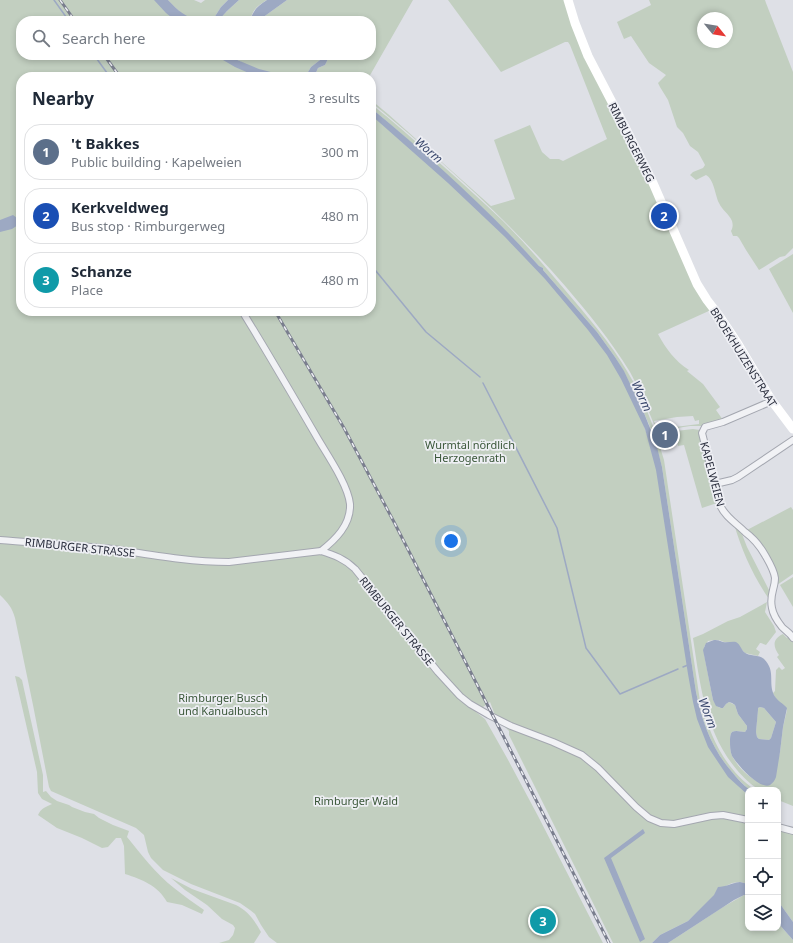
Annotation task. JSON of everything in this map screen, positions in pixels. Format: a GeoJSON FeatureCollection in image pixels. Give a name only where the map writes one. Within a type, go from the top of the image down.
{"type":"FeatureCollection","features":[{"type":"Feature","properties":{"kind":"street","name":"RIMBURGERWEG"},"geometry":{"type":"LineString","coordinates":[[568,0],[577,29],[588,56],[653,183],[697,284]]}},
{"type":"Feature","properties":{"kind":"street","name":"BROEKHUIZENSTRAAT"},"geometry":{"type":"LineString","coordinates":[[697,284],[738,344],[772,401],[793,429]]}},
{"type":"Feature","properties":{"kind":"street"},"geometry":{"type":"LineString","coordinates":[[245,316],[327,455],[347,493],[350,504],[348,519],[338,537],[320,551]]}},
{"type":"Feature","properties":{"kind":"street","name":"KAPELWEIEN"},"geometry":{"type":"LineString","coordinates":[[772,401],[723,422],[706,426],[702,433],[720,505],[725,514],[751,536],[770,564],[775,577],[770,598],[772,609],[782,627],[793,638]]}},
{"type":"Feature","properties":{"kind":"street"},"geometry":{"type":"LineString","coordinates":[[715,484],[738,477],[793,440]]}},
{"type":"Feature","properties":{"kind":"street","name":"RIMBURGER STRASSE"},"geometry":{"type":"LineString","coordinates":[[0,540],[89,546],[178,559],[214,562],[241,561],[320,551],[332,554],[349,563],[438,672],[460,696],[470,704],[511,726],[582,755],[598,768],[636,808],[656,822],[668,824],[680,823],[711,816],[724,815],[745,819]]}},
{"type":"Feature","properties":{"kind":"street"},"geometry":{"type":"LineString","coordinates":[[781,828],[793,831]]}},
{"type":"Feature","properties":{"kind":"green space"},"geometry":{"type":"Polygon","coordinates":[[[0,0],[163,0],[183,16],[16,16],[16,60],[232,60],[265,72],[16,72],[16,316],[376,316],[376,116],[437,169],[546,277],[608,352],[636,401],[661,478],[695,693],[702,722],[720,761],[745,788],[745,883],[732,883],[724,887],[688,921],[660,935],[652,943],[613,943],[509,735],[509,731],[504,726],[501,718],[495,715],[490,702],[483,707],[484,710],[481,708],[476,712],[485,719],[507,758],[603,943],[277,943],[269,937],[255,914],[240,903],[191,884],[163,870],[151,858],[144,835],[136,828],[51,791],[15,618],[9,605],[0,595],[0,0]]]}},
{"type":"Feature","properties":{"kind":"green space"},"geometry":{"type":"Polygon","coordinates":[[[168,0],[194,0],[201,3],[205,0],[228,0],[215,16],[185,16],[168,0]]]}},
{"type":"Feature","properties":{"kind":"green space"},"geometry":{"type":"Polygon","coordinates":[[[239,0],[267,0],[256,8],[252,16],[222,16],[239,0]]]}},
{"type":"Feature","properties":{"kind":"green space"},"geometry":{"type":"Polygon","coordinates":[[[287,0],[413,0],[372,72],[316,72],[318,68],[325,65],[327,60],[376,60],[376,16],[265,16],[287,0]]]}},
{"type":"Feature","properties":{"kind":"green space"},"geometry":{"type":"Polygon","coordinates":[[[448,0],[565,0],[711,310],[658,334],[675,359],[703,384],[720,407],[716,410],[723,420],[704,426],[690,426],[659,431],[656,429],[641,393],[630,372],[600,328],[566,287],[520,237],[472,190],[376,106],[376,104],[491,206],[515,199],[494,140],[530,125],[542,152],[550,159],[559,159],[563,161],[607,139],[570,45],[568,42],[565,42],[501,72],[448,0]],[[693,416],[654,421],[657,429],[659,429],[699,424],[699,420],[695,421],[693,416]]]}},
{"type":"Feature","properties":{"kind":"green space"},"geometry":{"type":"Polygon","coordinates":[[[649,0],[765,0],[793,72],[793,248],[785,256],[780,257],[759,270],[739,238],[737,236],[733,236],[731,231],[733,226],[732,221],[719,203],[709,177],[706,175],[696,180],[690,175],[693,172],[703,168],[705,165],[698,152],[690,146],[683,133],[677,127],[668,100],[658,83],[666,75],[649,63],[631,36],[624,39],[617,22],[651,5],[649,0]]]}},
{"type":"Feature","properties":{"kind":"green space"},"geometry":{"type":"Polygon","coordinates":[[[238,60],[320,60],[311,67],[308,72],[266,72],[238,60]]]}},
{"type":"Feature","properties":{"kind":"green space"},"geometry":{"type":"Polygon","coordinates":[[[376,108],[461,182],[518,237],[598,329],[620,360],[639,392],[657,437],[664,460],[700,701],[714,739],[726,761],[734,771],[751,787],[746,787],[719,755],[703,720],[696,692],[662,467],[653,434],[644,413],[624,372],[597,332],[543,270],[543,268],[539,266],[458,184],[376,112],[376,108]]]}},
{"type":"Feature","properties":{"kind":"green space"},"geometry":{"type":"Polygon","coordinates":[[[793,254],[793,313],[769,269],[793,254]]]}},
{"type":"Feature","properties":{"kind":"green space"},"geometry":{"type":"Polygon","coordinates":[[[693,429],[700,430],[717,503],[702,508],[684,445],[678,446],[676,431],[693,429]]]}},
{"type":"Feature","properties":{"kind":"green space"},"geometry":{"type":"Polygon","coordinates":[[[791,507],[793,510],[793,574],[777,585],[778,577],[773,563],[747,530],[791,507]]]}},
{"type":"Feature","properties":{"kind":"green space"},"geometry":{"type":"Polygon","coordinates":[[[734,524],[740,529],[747,547],[770,592],[769,599],[748,563],[734,524]]]}},
{"type":"Feature","properties":{"kind":"green space"},"geometry":{"type":"Polygon","coordinates":[[[793,577],[793,607],[780,585],[793,577]]]}},
{"type":"Feature","properties":{"kind":"green space"},"geometry":{"type":"Polygon","coordinates":[[[767,602],[765,612],[776,632],[766,645],[760,643],[756,649],[760,652],[758,656],[745,653],[735,642],[724,642],[719,640],[708,641],[704,647],[704,654],[713,700],[720,708],[723,708],[729,702],[735,705],[738,714],[747,726],[747,729],[745,732],[732,732],[730,747],[732,756],[738,766],[747,774],[757,781],[767,785],[780,752],[787,710],[776,699],[773,693],[775,691],[776,670],[779,667],[782,670],[785,668],[777,657],[779,655],[775,646],[775,641],[783,634],[787,638],[789,636],[793,639],[793,806],[781,801],[781,787],[756,787],[747,781],[739,772],[726,755],[718,740],[706,707],[698,673],[693,638],[728,621],[740,617],[767,602]]]}},
{"type":"Feature","properties":{"kind":"green space"},"geometry":{"type":"Polygon","coordinates":[[[15,676],[22,680],[43,775],[43,792],[46,791],[57,801],[94,814],[113,825],[129,831],[127,837],[149,864],[161,877],[204,910],[202,914],[182,905],[167,902],[154,887],[125,874],[124,846],[121,838],[116,838],[108,847],[102,848],[57,828],[38,815],[42,809],[52,804],[42,799],[38,793],[37,772],[15,676]]]}},
{"type":"Feature","properties":{"kind":"green space"},"geometry":{"type":"Polygon","coordinates":[[[758,708],[764,708],[776,722],[769,740],[759,739],[757,737],[758,708]]]}},
{"type":"Feature","properties":{"kind":"green space"},"geometry":{"type":"Polygon","coordinates":[[[781,829],[793,831],[793,922],[781,905],[781,829]]]}},
{"type":"Feature","properties":{"kind":"green space"},"geometry":{"type":"Polygon","coordinates":[[[171,878],[192,889],[236,905],[248,913],[261,932],[254,943],[219,943],[229,940],[233,935],[235,928],[233,925],[222,919],[207,905],[185,890],[171,878]]]}},
{"type":"Feature","properties":{"kind":"green space"},"geometry":{"type":"Polygon","coordinates":[[[745,895],[745,931],[781,931],[781,926],[793,940],[793,943],[668,943],[723,907],[745,895]]]}},
{"type":"Feature","properties":{"kind":"water"},"geometry":{"type":"Polygon","coordinates":[[[154,0],[168,0],[187,16],[170,16],[154,0]]]}},
{"type":"Feature","properties":{"kind":"water"},"geometry":{"type":"Polygon","coordinates":[[[228,0],[239,0],[222,16],[215,16],[228,0]]]}},
{"type":"Feature","properties":{"kind":"water"},"geometry":{"type":"Polygon","coordinates":[[[267,0],[287,0],[265,16],[252,16],[261,4],[267,0]]]}},
{"type":"Feature","properties":{"kind":"water"},"geometry":{"type":"Polygon","coordinates":[[[223,60],[237,60],[271,72],[246,72],[223,60]]]}},
{"type":"Feature","properties":{"kind":"water"},"geometry":{"type":"Polygon","coordinates":[[[320,60],[327,60],[325,65],[318,68],[316,72],[308,72],[311,67],[320,60]]]}},
{"type":"Feature","properties":{"kind":"water"},"geometry":{"type":"Polygon","coordinates":[[[376,112],[458,184],[500,224],[539,266],[543,268],[543,270],[597,332],[624,371],[644,413],[656,443],[662,467],[696,692],[701,714],[713,744],[725,763],[746,787],[745,787],[745,792],[728,777],[708,747],[697,719],[688,674],[656,470],[645,429],[621,379],[607,355],[545,279],[505,237],[448,183],[376,119],[376,112]]]}},
{"type":"Feature","properties":{"kind":"water"},"geometry":{"type":"Polygon","coordinates":[[[13,215],[16,217],[16,226],[0,232],[0,220],[13,215]]]}},
{"type":"Feature","properties":{"kind":"water"},"geometry":{"type":"Polygon","coordinates":[[[714,640],[736,642],[746,654],[762,657],[768,663],[771,672],[772,690],[774,695],[787,708],[776,777],[770,785],[765,786],[754,780],[738,765],[732,756],[730,739],[732,732],[745,732],[747,726],[738,714],[735,705],[729,702],[721,708],[716,706],[713,700],[703,650],[706,643],[714,640]],[[758,708],[756,732],[759,739],[769,740],[776,722],[764,708],[758,708]]]}},
{"type":"Feature","properties":{"kind":"water"},"geometry":{"type":"Polygon","coordinates":[[[643,829],[645,833],[611,858],[645,939],[640,942],[604,858],[643,829]]]}},
{"type":"Feature","properties":{"kind":"water"},"geometry":{"type":"Polygon","coordinates":[[[734,883],[745,883],[745,895],[734,900],[668,943],[652,943],[660,935],[688,921],[714,895],[718,887],[734,883]]]}},
{"type":"Feature","properties":{"kind":"water"},"geometry":{"type":"Polygon","coordinates":[[[781,905],[793,922],[793,940],[781,926],[781,905]]]}},
{"type":"Feature","properties":{"kind":"waterway"},"geometry":{"type":"LineString","coordinates":[[54,0],[65,16]]}},
{"type":"Feature","properties":{"kind":"waterway"},"geometry":{"type":"LineString","coordinates":[[98,60],[106,72]]}},
{"type":"Feature","properties":{"kind":"waterway"},"geometry":{"type":"LineString","coordinates":[[376,271],[426,332],[480,377]]}},
{"type":"Feature","properties":{"kind":"waterway"},"geometry":{"type":"LineString","coordinates":[[483,383],[557,528],[586,648],[620,694],[678,669]]}},
{"type":"Feature","properties":{"kind":"waterway","name":"Worm"},"geometry":{"type":"LineString","coordinates":[[683,667],[688,665]]}},
{"type":"Feature","properties":{"kind":"railway"},"geometry":{"type":"LineString","coordinates":[[60,0],[71,16]]}},
{"type":"Feature","properties":{"kind":"railway"},"geometry":{"type":"LineString","coordinates":[[108,60],[116,72]]}},
{"type":"Feature","properties":{"kind":"railway"},"geometry":{"type":"LineString","coordinates":[[278,316],[344,428],[394,522],[609,943]]}},
{"type":"Feature","properties":{"kind":"place","name":"Kerkveldweg"},"geometry":{"type":"Point","coordinates":[664,216]}},
{"type":"Feature","properties":{"kind":"place","name":"'t Bakkes"},"geometry":{"type":"Point","coordinates":[665,435]}},
{"type":"Feature","properties":{"kind":"place","name":"Schanze"},"geometry":{"type":"Point","coordinates":[543,921]}},
{"type":"Feature","properties":{"kind":"park label","name":"Wurmtal nördlich Herzogenrath"},"geometry":{"type":"Point","coordinates":[470,450]}},
{"type":"Feature","properties":{"kind":"park label","name":"Rimburger Busch und Kanualbusch"},"geometry":{"type":"Point","coordinates":[223,703]}},
{"type":"Feature","properties":{"kind":"park label","name":"Rimburger Wald"},"geometry":{"type":"Point","coordinates":[356,800]}}]}
